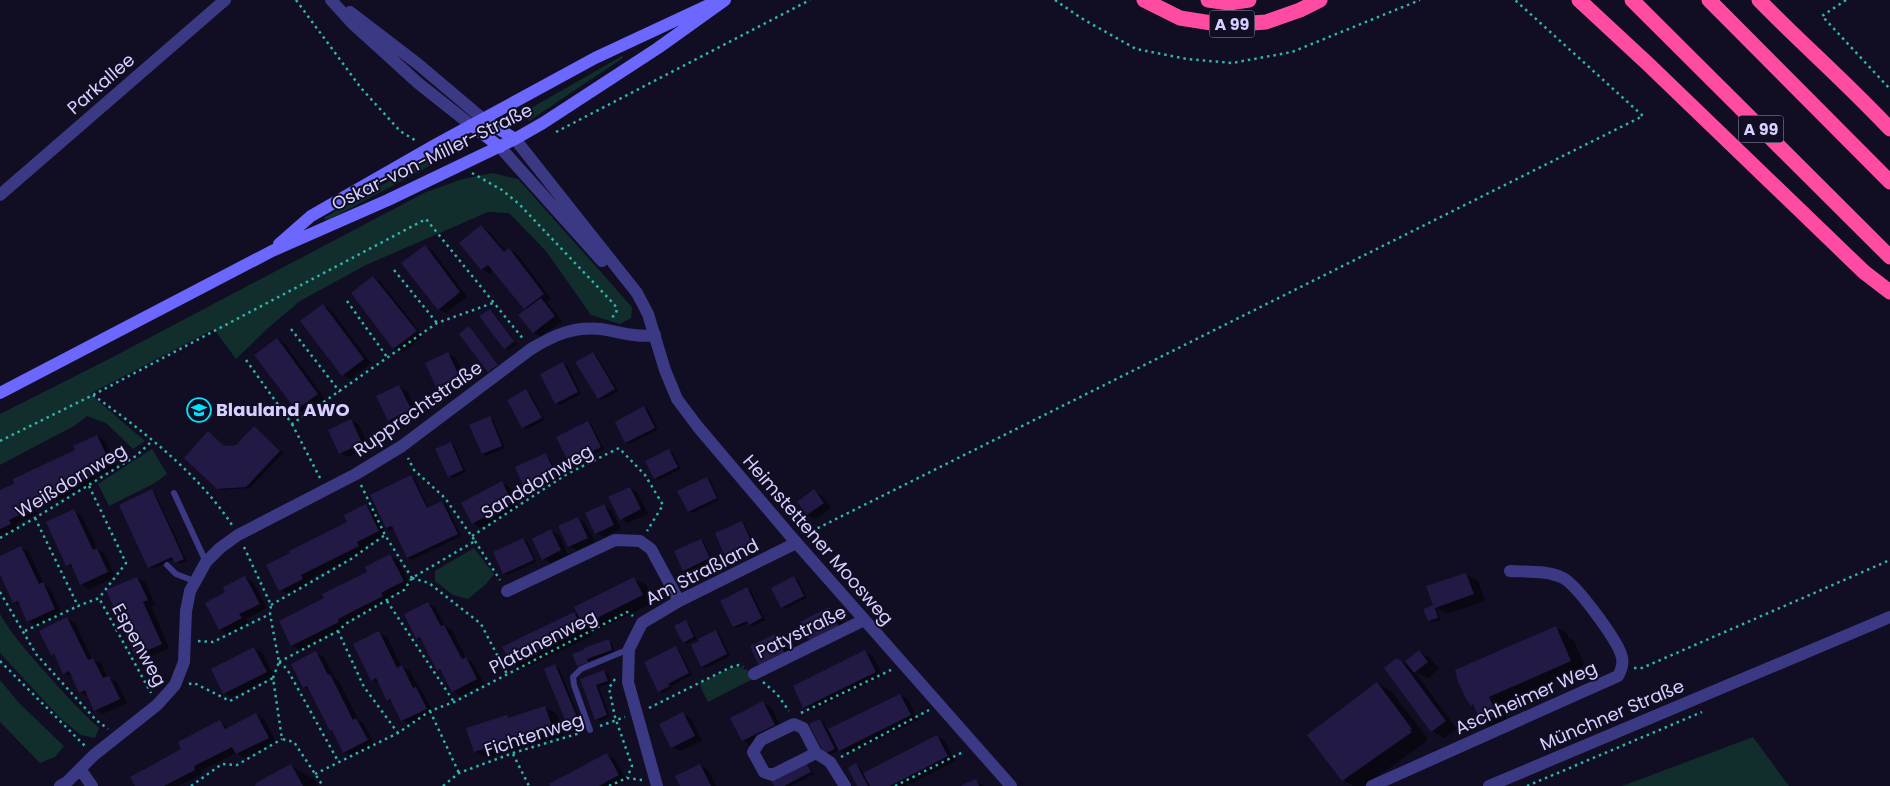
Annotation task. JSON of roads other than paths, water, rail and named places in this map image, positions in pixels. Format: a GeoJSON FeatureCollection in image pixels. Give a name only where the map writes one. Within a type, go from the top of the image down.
{"type":"FeatureCollection","features":[{"type":"Feature","properties":{"kind":"highway","name":"A 99"},"geometry":{"type":"LineString","coordinates":[[1144,0],[1180,18],[1224,25],[1266,22],[1300,10],[1320,0]]}},
{"type":"Feature","properties":{"kind":"highway"},"geometry":{"type":"LineString","coordinates":[[1208,0],[1229,3],[1249,0]]}},
{"type":"Feature","properties":{"kind":"highway","name":"A 99"},"geometry":{"type":"LineString","coordinates":[[1568,0],[1634,59],[1648,64]]}},
{"type":"Feature","properties":{"kind":"highway","name":"A 99"},"geometry":{"type":"LineString","coordinates":[[1579,0],[1864,272],[1890,292]]}},
{"type":"Feature","properties":{"kind":"highway","name":"A 99"},"geometry":{"type":"LineString","coordinates":[[1632,0],[1890,257]]}},
{"type":"Feature","properties":{"kind":"highway"},"geometry":{"type":"LineString","coordinates":[[1709,0],[1890,182]]}},
{"type":"Feature","properties":{"kind":"highway"},"geometry":{"type":"LineString","coordinates":[[1758,0],[1890,129]]}},
{"type":"Feature","properties":{"kind":"highway"},"geometry":{"type":"LineString","coordinates":[[1773,0],[1805,36],[1811,53]]}},
{"type":"Feature","properties":{"kind":"main road","name":"Oskar-von-Miller-Straße"},"geometry":{"type":"LineString","coordinates":[[272,251],[311,216],[471,125],[595,58],[702,6],[719,0]]}},
{"type":"Feature","properties":{"kind":"main road","name":"Oskar-von-Miller-Straße"},"geometry":{"type":"LineString","coordinates":[[0,393],[272,251],[388,200],[515,139],[543,123],[658,48],[725,0]]}},
{"type":"Feature","properties":{"kind":"main road"},"geometry":{"type":"LineString","coordinates":[[483,119],[515,139]]}},
{"type":"Feature","properties":{"kind":"main road"},"geometry":{"type":"LineString","coordinates":[[471,125],[500,147]]}},
{"type":"Feature","properties":{"kind":"street","name":"Parkallee"},"geometry":{"type":"LineString","coordinates":[[0,195],[224,0]]}},
{"type":"Feature","properties":{"kind":"street"},"geometry":{"type":"LineString","coordinates":[[334,2],[358,17],[411,58],[483,119]]}},
{"type":"Feature","properties":{"kind":"street"},"geometry":{"type":"LineString","coordinates":[[334,2],[352,23],[418,83],[471,125]]}},
{"type":"Feature","properties":{"kind":"street","name":"Heimstettener Moosweg"},"geometry":{"type":"LineString","coordinates":[[515,139],[637,293],[648,314],[665,370],[677,399],[698,427],[795,541],[1011,786]]}},
{"type":"Feature","properties":{"kind":"street","name":"Heimstettener Moosweg"},"geometry":{"type":"LineString","coordinates":[[500,147],[605,264],[637,293]]}},
{"type":"Feature","properties":{"kind":"street","name":"Rupprechtstraße"},"geometry":{"type":"LineString","coordinates":[[64,784],[94,755],[157,705],[175,685],[184,662],[186,611],[190,590],[206,562],[220,548],[238,535],[356,474],[402,446],[531,348],[553,335],[578,329],[600,329],[643,337],[655,335]]}},
{"type":"Feature","properties":{"kind":"street"},"geometry":{"type":"LineString","coordinates":[[507,592],[615,540],[640,541],[650,549],[678,601]]}},
{"type":"Feature","properties":{"kind":"street","name":"Am Straßland"},"geometry":{"type":"LineString","coordinates":[[656,784],[628,682],[624,651],[642,623],[678,601],[795,541]]}},
{"type":"Feature","properties":{"kind":"street","name":"Aschheimer Weg"},"geometry":{"type":"LineString","coordinates":[[1372,786],[1618,676],[1622,668],[1622,656],[1615,639],[1577,589],[1566,579],[1554,574],[1510,571]]}},
{"type":"Feature","properties":{"kind":"street","name":"Münchner Straße"},"geometry":{"type":"LineString","coordinates":[[1489,786],[1890,617]]}},
{"type":"Feature","properties":{"kind":"street","name":"Patystraße"},"geometry":{"type":"LineString","coordinates":[[754,674],[864,620]]}},
{"type":"Feature","properties":{"kind":"street"},"geometry":{"type":"LineString","coordinates":[[816,754],[772,775],[764,772],[753,752],[761,740],[794,724],[803,728],[816,754],[830,762],[845,786]]}},
{"type":"Feature","properties":{"kind":"street"},"geometry":{"type":"LineString","coordinates":[[80,768],[92,786]]}},
{"type":"Feature","properties":{"kind":"lane"},"geometry":{"type":"LineString","coordinates":[[174,493],[206,562]]}},
{"type":"Feature","properties":{"kind":"lane"},"geometry":{"type":"LineString","coordinates":[[166,565],[176,574],[194,581]]}},
{"type":"Feature","properties":{"kind":"lane"},"geometry":{"type":"LineString","coordinates":[[590,730],[574,686],[573,677],[581,670],[624,651]]}},
{"type":"Feature","properties":{"kind":"place","name":"Blauland AWO"},"geometry":{"type":"Point","coordinates":[199,410]}}]}
